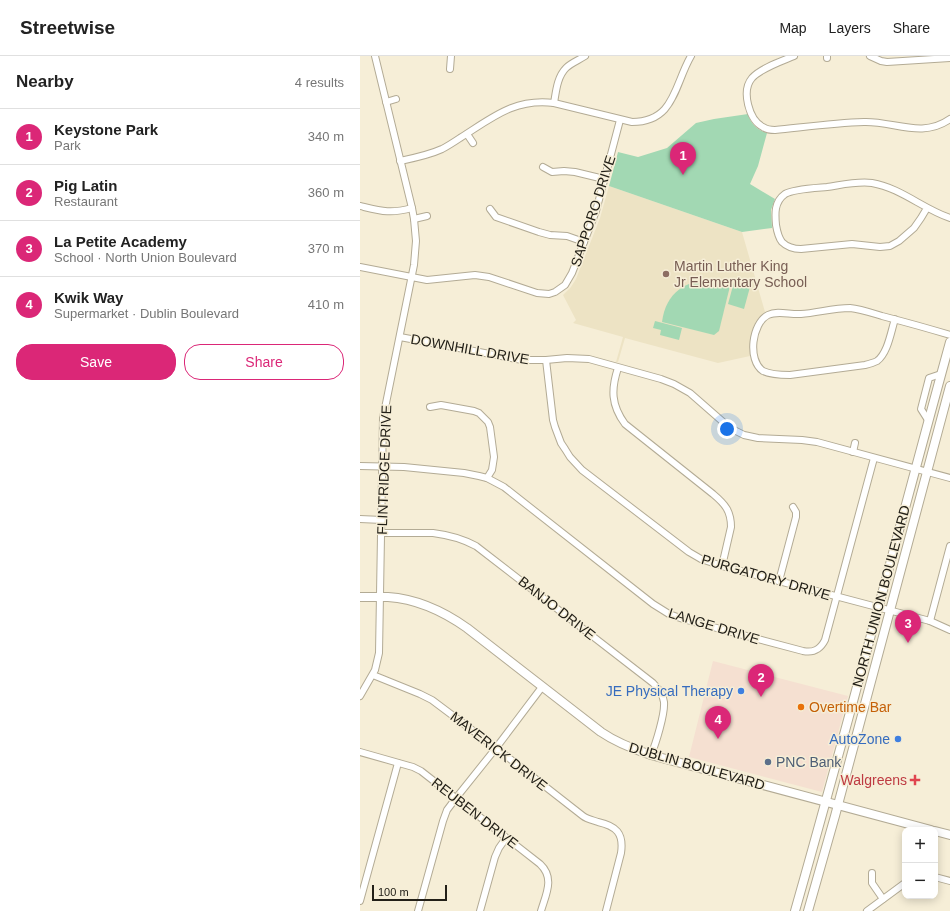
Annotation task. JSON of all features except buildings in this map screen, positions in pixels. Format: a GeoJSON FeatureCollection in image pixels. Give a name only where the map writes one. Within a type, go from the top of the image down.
{"type":"FeatureCollection","features":[{"type":"Feature","properties":{"kind":"main road","name":"NORTH UNION BOULEVARD"},"geometry":{"type":"LineString","coordinates":[[795,911],[826,802],[950,342]]}},
{"type":"Feature","properties":{"kind":"main road","name":"NORTH UNION BOULEVARD"},"geometry":{"type":"LineString","coordinates":[[808,911],[838,805],[950,386]]}},
{"type":"Feature","properties":{"kind":"main road","name":"DUBLIN BOULEVARD"},"geometry":{"type":"LineString","coordinates":[[360,597],[404,599],[431,607],[449,616],[468,628],[609,738],[626,746],[652,755],[920,827]]}},
{"type":"Feature","properties":{"kind":"main road"},"geometry":{"type":"LineString","coordinates":[[938,832],[950,835]]}},
{"type":"Feature","properties":{"kind":"street","name":"FLINTRIDGE DRIVE"},"geometry":{"type":"LineString","coordinates":[[360,696],[373,675],[377,665],[379,652],[383,418],[412,277],[416,249],[412,208],[375,56]]}},
{"type":"Feature","properties":{"kind":"street"},"geometry":{"type":"LineString","coordinates":[[450,69],[451,56]]}},
{"type":"Feature","properties":{"kind":"street"},"geometry":{"type":"LineString","coordinates":[[554,103],[563,71],[571,64],[585,56]]}},
{"type":"Feature","properties":{"kind":"street"},"geometry":{"type":"LineString","coordinates":[[400,161],[442,149],[497,115],[513,107],[528,103],[554,103],[620,120],[632,122],[646,121],[668,106],[675,94],[691,56]]}},
{"type":"Feature","properties":{"kind":"street"},"geometry":{"type":"LineString","coordinates":[[794,56],[759,72],[751,80],[748,86],[747,97],[750,111],[754,119],[763,128],[775,130],[865,122],[883,123],[922,129],[936,126],[950,119]]}},
{"type":"Feature","properties":{"kind":"street"},"geometry":{"type":"LineString","coordinates":[[870,56],[880,61],[887,62],[950,58]]}},
{"type":"Feature","properties":{"kind":"street"},"geometry":{"type":"LineString","coordinates":[[386,102],[396,98]]}},
{"type":"Feature","properties":{"kind":"street","name":"SAPPORO DRIVE"},"geometry":{"type":"LineString","coordinates":[[360,267],[432,280],[467,275],[481,275],[536,293],[548,294],[555,292],[565,286],[569,280],[596,211],[620,120]]}},
{"type":"Feature","properties":{"kind":"street"},"geometry":{"type":"LineString","coordinates":[[467,134],[473,143]]}},
{"type":"Feature","properties":{"kind":"street"},"geometry":{"type":"LineString","coordinates":[[543,167],[552,172],[575,172],[604,179]]}},
{"type":"Feature","properties":{"kind":"street"},"geometry":{"type":"LineString","coordinates":[[927,208],[914,228],[894,244],[885,247],[852,244],[795,249],[781,241],[777,231],[775,218],[778,202],[786,193],[798,190],[864,183],[888,188],[950,218]]}},
{"type":"Feature","properties":{"kind":"street"},"geometry":{"type":"LineString","coordinates":[[360,206],[388,212],[396,212],[412,208]]}},
{"type":"Feature","properties":{"kind":"street"},"geometry":{"type":"LineString","coordinates":[[490,209],[496,217],[539,232],[550,235],[567,236],[584,242]]}},
{"type":"Feature","properties":{"kind":"street"},"geometry":{"type":"LineString","coordinates":[[414,219],[427,216]]}},
{"type":"Feature","properties":{"kind":"street"},"geometry":{"type":"LineString","coordinates":[[895,319],[884,354],[876,362],[865,365],[782,375],[768,373],[763,370],[758,366],[753,356],[757,328],[764,317],[773,313],[802,314],[850,308],[895,319],[950,335]]}},
{"type":"Feature","properties":{"kind":"street","name":"DOWNHILL DRIVE"},"geometry":{"type":"LineString","coordinates":[[400,337],[516,359],[583,359],[668,382],[679,387],[690,393],[730,428],[744,435],[758,438],[810,441],[950,478]]}},
{"type":"Feature","properties":{"kind":"street","name":"PURGATORY DRIVE"},"geometry":{"type":"LineString","coordinates":[[546,360],[553,420],[561,443],[570,457],[582,470],[695,556],[722,566],[930,622],[950,630]]}},
{"type":"Feature","properties":{"kind":"street"},"geometry":{"type":"LineString","coordinates":[[618,368],[614,381],[614,403],[625,424],[713,494],[725,505],[728,510],[731,527],[722,566]]}},
{"type":"Feature","properties":{"kind":"street"},"geometry":{"type":"LineString","coordinates":[[430,407],[441,405],[474,411],[479,413],[488,422],[494,457],[492,470],[488,478]]}},
{"type":"Feature","properties":{"kind":"street"},"geometry":{"type":"LineString","coordinates":[[852,452],[855,443]]}},
{"type":"Feature","properties":{"kind":"street","name":"LANGE DRIVE"},"geometry":{"type":"LineString","coordinates":[[360,466],[409,467],[488,478],[504,487],[653,604],[663,610],[675,616],[808,652],[819,649],[825,640],[838,597],[874,458]]}},
{"type":"Feature","properties":{"kind":"street"},"geometry":{"type":"LineString","coordinates":[[779,581],[796,517],[796,512],[793,507]]}},
{"type":"Feature","properties":{"kind":"street"},"geometry":{"type":"LineString","coordinates":[[360,519],[382,520]]}},
{"type":"Feature","properties":{"kind":"street","name":"BANJO DRIVE"},"geometry":{"type":"LineString","coordinates":[[382,533],[442,534],[459,538],[476,546],[653,683],[660,692],[664,703],[663,714],[652,755]]}},
{"type":"Feature","properties":{"kind":"street"},"geometry":{"type":"LineString","coordinates":[[930,622],[947,569],[950,546]]}},
{"type":"Feature","properties":{"kind":"street","name":"MAVERICK DRIVE"},"geometry":{"type":"LineString","coordinates":[[373,675],[432,700],[586,819],[611,826],[622,832],[621,853],[606,911]]}},
{"type":"Feature","properties":{"kind":"street"},"geometry":{"type":"LineString","coordinates":[[418,911],[447,810],[542,687]]}},
{"type":"Feature","properties":{"kind":"street","name":"REUBEN DRIVE"},"geometry":{"type":"LineString","coordinates":[[360,752],[413,767],[421,771],[540,864],[548,876],[548,885],[542,911]]}},
{"type":"Feature","properties":{"kind":"street"},"geometry":{"type":"LineString","coordinates":[[360,901],[398,763]]}},
{"type":"Feature","properties":{"kind":"street"},"geometry":{"type":"LineString","coordinates":[[480,911],[495,857],[506,838]]}},
{"type":"Feature","properties":{"kind":"street"},"geometry":{"type":"LineString","coordinates":[[872,873],[872,883],[883,899]]}},
{"type":"Feature","properties":{"kind":"street"},"geometry":{"type":"LineString","coordinates":[[938,877],[950,881]]}},
{"type":"Feature","properties":{"kind":"street"},"geometry":{"type":"LineString","coordinates":[[867,911],[902,885]]}},
{"type":"Feature","properties":{"kind":"shaded area","name":"Martin Luther King Jr Elementary School"},"geometry":{"type":"Polygon","coordinates":[[[609,186],[742,232],[765,312],[756,321],[753,328],[750,356],[718,363],[625,338],[618,362],[616,362],[623,337],[573,323],[576,320],[563,295],[576,279],[600,218],[609,186]]]}},
{"type":"Feature","properties":{"kind":"shaded area"},"geometry":{"type":"Polygon","coordinates":[[[713,661],[848,696],[822,792],[689,757],[713,661]]]}},
{"type":"Feature","properties":{"kind":"green space"},"geometry":{"type":"Polygon","coordinates":[[[748,114],[755,126],[767,133],[758,166],[750,184],[775,199],[771,210],[772,228],[742,232],[609,186],[618,152],[638,157],[667,148],[696,123],[748,114]]]}},
{"type":"Feature","properties":{"kind":"green space"},"geometry":{"type":"Polygon","coordinates":[[[713,279],[731,282],[719,331],[714,335],[662,322],[668,303],[678,290],[694,282],[713,279]]]}},
{"type":"Feature","properties":{"kind":"green space"},"geometry":{"type":"Polygon","coordinates":[[[734,282],[750,287],[744,309],[728,304],[734,282]]]}},
{"type":"Feature","properties":{"kind":"green space"},"geometry":{"type":"Polygon","coordinates":[[[655,321],[682,328],[679,340],[660,335],[661,330],[653,328],[655,321]]]}},
{"type":"Feature","properties":{"kind":"place","name":"Keystone Park"},"geometry":{"type":"Point","coordinates":[683,175]}},
{"type":"Feature","properties":{"kind":"place","name":"Martin Luther King Jr Elementary School"},"geometry":{"type":"Point","coordinates":[666,274]}},
{"type":"Feature","properties":{"kind":"place","name":"La Petite Academy"},"geometry":{"type":"Point","coordinates":[908,643]}},
{"type":"Feature","properties":{"kind":"place","name":"JE Physical Therapy"},"geometry":{"type":"Point","coordinates":[741,691]}},
{"type":"Feature","properties":{"kind":"place","name":"Pig Latin"},"geometry":{"type":"Point","coordinates":[761,697]}},
{"type":"Feature","properties":{"kind":"place","name":"Overtime Bar"},"geometry":{"type":"Point","coordinates":[801,707]}},
{"type":"Feature","properties":{"kind":"place","name":"Kwik Way"},"geometry":{"type":"Point","coordinates":[718,739]}},
{"type":"Feature","properties":{"kind":"place","name":"AutoZone"},"geometry":{"type":"Point","coordinates":[898,739]}},
{"type":"Feature","properties":{"kind":"place","name":"PNC Bank"},"geometry":{"type":"Point","coordinates":[768,762]}},
{"type":"Feature","properties":{"kind":"place","name":"Walgreens"},"geometry":{"type":"Point","coordinates":[915,780]}}]}
